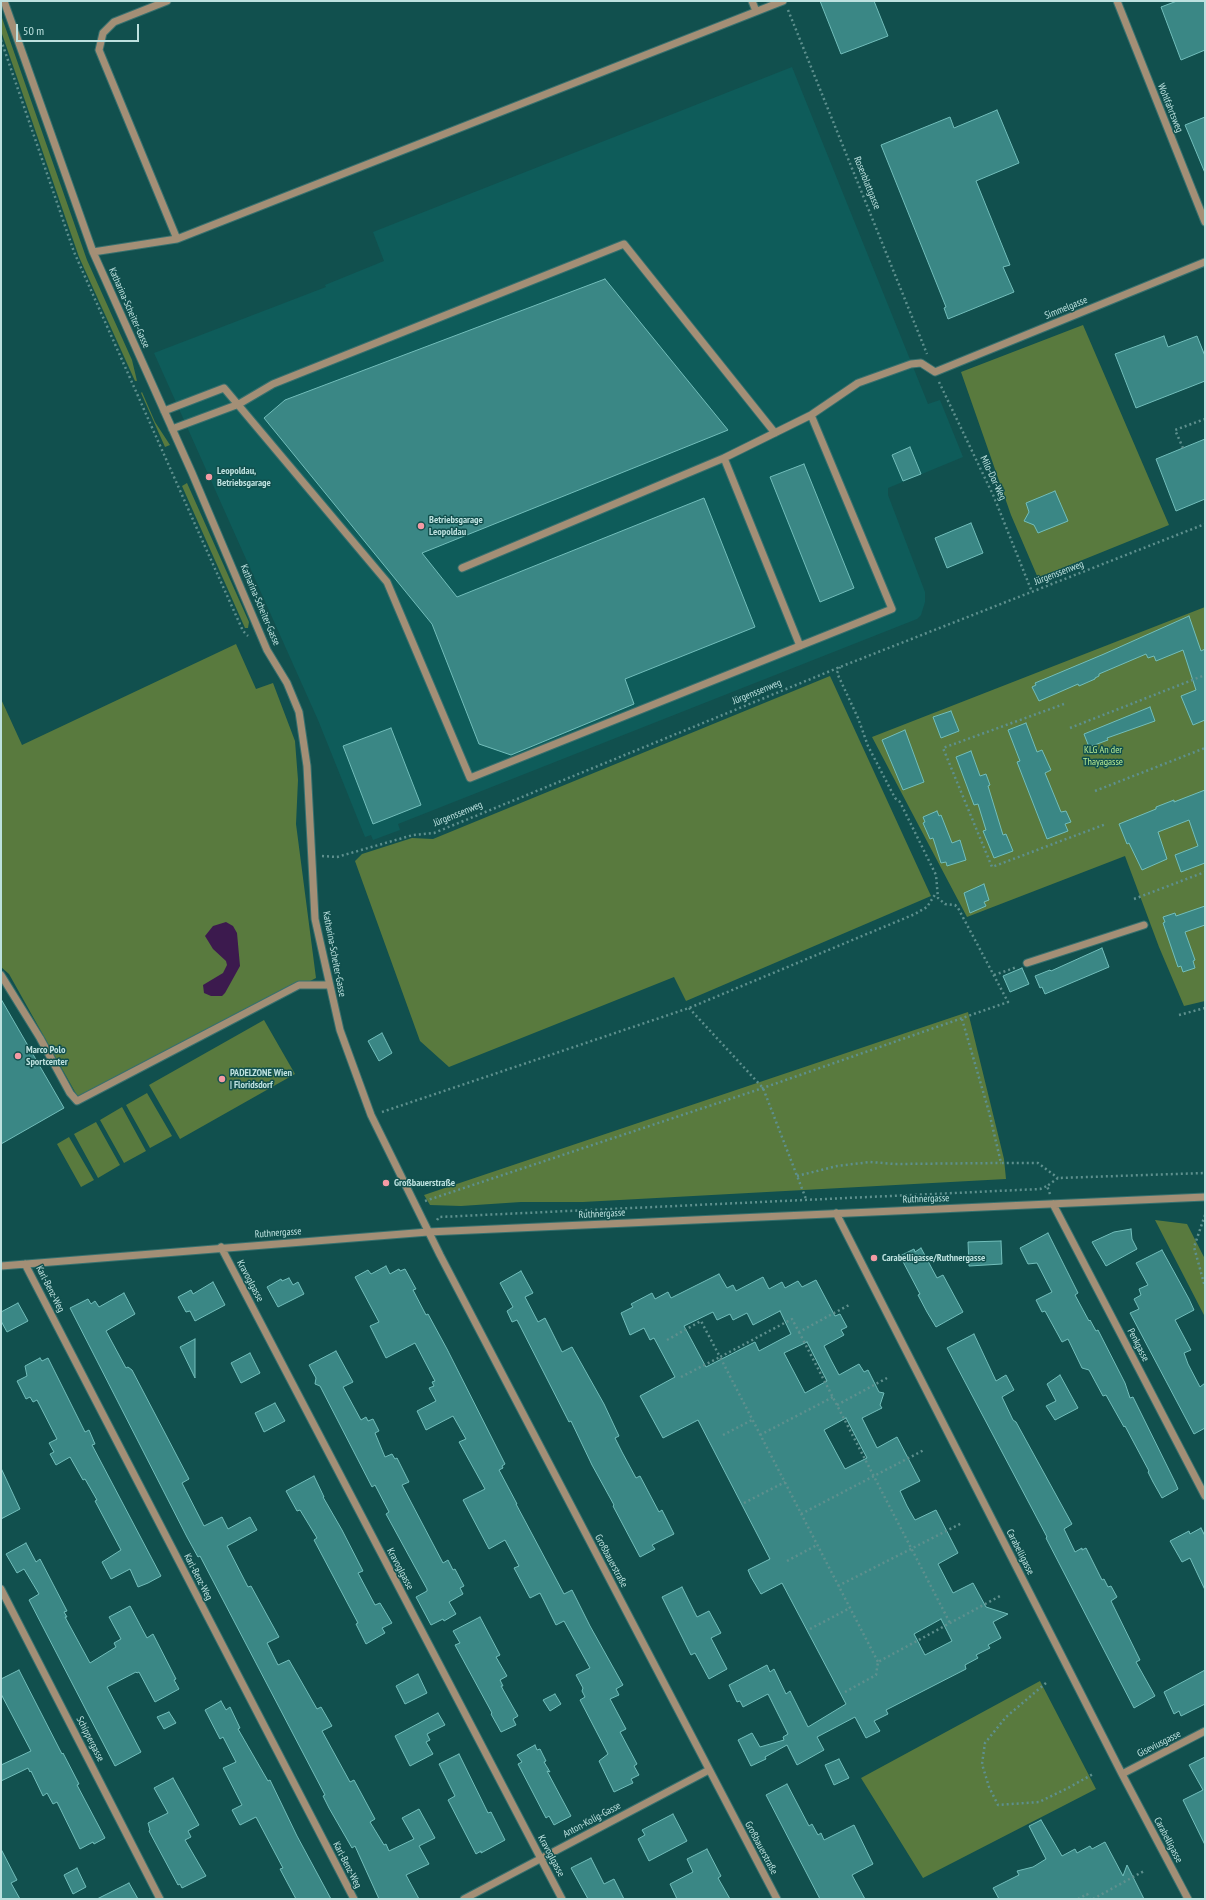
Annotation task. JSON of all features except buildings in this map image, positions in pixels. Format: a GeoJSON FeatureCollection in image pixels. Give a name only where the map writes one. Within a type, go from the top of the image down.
{"type":"FeatureCollection","features":[{"type":"Feature","properties":{"kind":"street","name":"Katharina-Scheiter-Gasse"},"geometry":{"type":"LineString","coordinates":[[4,1],[93,252],[268,650],[287,683],[299,712],[307,766],[315,919],[328,985],[340,1030],[371,1116],[428,1232]]}},
{"type":"Feature","properties":{"kind":"street"},"geometry":{"type":"LineString","coordinates":[[167,1],[114,22],[103,34],[99,50],[177,239]]}},
{"type":"Feature","properties":{"kind":"street"},"geometry":{"type":"LineString","coordinates":[[752,1],[756,11]]}},
{"type":"Feature","properties":{"kind":"street"},"geometry":{"type":"LineString","coordinates":[[93,252],[177,239],[783,1]]}},
{"type":"Feature","properties":{"kind":"street","name":"Wohlfahrtsweg"},"geometry":{"type":"LineString","coordinates":[[1117,1],[1205,222]]}},
{"type":"Feature","properties":{"kind":"street"},"geometry":{"type":"LineString","coordinates":[[172,429],[239,404],[273,384],[624,244],[775,433]]}},
{"type":"Feature","properties":{"kind":"street","name":"Simmelgasse"},"geometry":{"type":"LineString","coordinates":[[935,372],[1205,262]]}},
{"type":"Feature","properties":{"kind":"street"},"geometry":{"type":"LineString","coordinates":[[462,568],[724,458],[812,415],[858,383],[911,364],[921,363],[935,372]]}},
{"type":"Feature","properties":{"kind":"street"},"geometry":{"type":"LineString","coordinates":[[164,411],[224,388],[239,404],[387,582],[470,778],[892,609],[812,415]]}},
{"type":"Feature","properties":{"kind":"street"},"geometry":{"type":"LineString","coordinates":[[724,458],[800,646]]}},
{"type":"Feature","properties":{"kind":"street"},"geometry":{"type":"LineString","coordinates":[[1027,963],[1144,926]]}},
{"type":"Feature","properties":{"kind":"street"},"geometry":{"type":"LineString","coordinates":[[1,975],[40,1038],[70,1093],[77,1101],[299,985],[328,985]]}},
{"type":"Feature","properties":{"kind":"street","name":"Ruthnergasse"},"geometry":{"type":"LineString","coordinates":[[1,1266],[428,1232],[1205,1197]]}},
{"type":"Feature","properties":{"kind":"street","name":"Penkgasse"},"geometry":{"type":"LineString","coordinates":[[1053,1204],[1205,1496]]}},
{"type":"Feature","properties":{"kind":"street","name":"Carabelligasse"},"geometry":{"type":"LineString","coordinates":[[836,1213],[1122,1774],[1188,1899]]}},
{"type":"Feature","properties":{"kind":"street","name":"Großbauerstraße"},"geometry":{"type":"LineString","coordinates":[[428,1232],[708,1770],[777,1899]]}},
{"type":"Feature","properties":{"kind":"street","name":"Kravoglgasse"},"geometry":{"type":"LineString","coordinates":[[221,1248],[562,1899]]}},
{"type":"Feature","properties":{"kind":"street","name":"Karl-Benz-Weg"},"geometry":{"type":"LineString","coordinates":[[25,1264],[354,1899]]}},
{"type":"Feature","properties":{"kind":"street","name":"Schippergasse"},"geometry":{"type":"LineString","coordinates":[[1,1589],[160,1899]]}},
{"type":"Feature","properties":{"kind":"street","name":"Giseviusgasse"},"geometry":{"type":"LineString","coordinates":[[1122,1774],[1205,1731]]}},
{"type":"Feature","properties":{"kind":"street","name":"Anton-Kolig-Gasse"},"geometry":{"type":"LineString","coordinates":[[464,1899],[708,1770]]}},
{"type":"Feature","properties":{"kind":"path","name":"Rosenblattgasse"},"geometry":{"type":"LineString","coordinates":[[788,8],[935,372]]}},
{"type":"Feature","properties":{"kind":"path"},"geometry":{"type":"LineString","coordinates":[[1,40],[74,252],[243,631],[250,638]]}},
{"type":"Feature","properties":{"kind":"path","name":"Milo-Dor-Weg"},"geometry":{"type":"LineString","coordinates":[[935,372],[994,497],[1032,592]]}},
{"type":"Feature","properties":{"kind":"path"},"geometry":{"type":"LineString","coordinates":[[1183,448],[1175,430],[1205,419]]}},
{"type":"Feature","properties":{"kind":"path","name":"Jürgenssenweg"},"geometry":{"type":"LineString","coordinates":[[312,856],[337,857],[413,835],[434,833],[840,667],[1205,524]]}},
{"type":"Feature","properties":{"kind":"path"},"geometry":{"type":"LineString","coordinates":[[414,1204],[762,1088],[1008,1002],[958,908],[955,905],[942,902],[936,893],[936,874],[900,802],[895,798],[868,746],[861,725],[837,673],[840,667]]}},
{"type":"Feature","properties":{"kind":"path"},"geometry":{"type":"LineString","coordinates":[[1070,728],[1205,675]]}},
{"type":"Feature","properties":{"kind":"path"},"geometry":{"type":"LineString","coordinates":[[1064,704],[943,748],[992,867],[1106,824]]}},
{"type":"Feature","properties":{"kind":"path"},"geometry":{"type":"LineString","coordinates":[[1095,791],[1205,748]]}},
{"type":"Feature","properties":{"kind":"path"},"geometry":{"type":"LineString","coordinates":[[1134,899],[1205,872]]}},
{"type":"Feature","properties":{"kind":"path"},"geometry":{"type":"LineString","coordinates":[[371,1116],[689,1008],[915,914],[926,907],[936,893]]}},
{"type":"Feature","properties":{"kind":"path"},"geometry":{"type":"LineString","coordinates":[[994,975],[1027,963]]}},
{"type":"Feature","properties":{"kind":"path"},"geometry":{"type":"LineString","coordinates":[[689,1008],[762,1088],[806,1200]]}},
{"type":"Feature","properties":{"kind":"path"},"geometry":{"type":"LineString","coordinates":[[1178,1016],[1205,1008]]}},
{"type":"Feature","properties":{"kind":"path"},"geometry":{"type":"LineString","coordinates":[[962,1019],[989,1112],[1001,1163]]}},
{"type":"Feature","properties":{"kind":"path"},"geometry":{"type":"LineString","coordinates":[[797,1176],[837,1166],[870,1162],[911,1164],[1038,1162],[1058,1178]]}},
{"type":"Feature","properties":{"kind":"path"},"geometry":{"type":"LineString","coordinates":[[428,1232],[440,1217],[1040,1189],[1058,1178],[1205,1173]]}},
{"type":"Feature","properties":{"kind":"path"},"geometry":{"type":"LineString","coordinates":[[1047,1186],[1053,1204]]}},
{"type":"Feature","properties":{"kind":"path"},"geometry":{"type":"LineString","coordinates":[[1205,1215],[1194,1247],[1205,1287]]}},
{"type":"Feature","properties":{"kind":"path"},"geometry":{"type":"LineString","coordinates":[[799,1332],[849,1305]]}},
{"type":"Feature","properties":{"kind":"path"},"geometry":{"type":"LineString","coordinates":[[681,1377],[792,1319],[950,1623]]}},
{"type":"Feature","properties":{"kind":"path"},"geometry":{"type":"LineString","coordinates":[[667,1340],[701,1321],[878,1662],[876,1675],[845,1692]]}},
{"type":"Feature","properties":{"kind":"path"},"geometry":{"type":"LineString","coordinates":[[836,1405],[887,1378]]}},
{"type":"Feature","properties":{"kind":"path"},"geometry":{"type":"LineString","coordinates":[[760,1435],[833,1398]]}},
{"type":"Feature","properties":{"kind":"path"},"geometry":{"type":"LineString","coordinates":[[723,1435],[752,1420]]}},
{"type":"Feature","properties":{"kind":"path"},"geometry":{"type":"LineString","coordinates":[[801,1514],[924,1450]]}},
{"type":"Feature","properties":{"kind":"path"},"geometry":{"type":"LineString","coordinates":[[744,1503],[785,1482]]}},
{"type":"Feature","properties":{"kind":"path"},"geometry":{"type":"LineString","coordinates":[[838,1586],[962,1523]]}},
{"type":"Feature","properties":{"kind":"path"},"geometry":{"type":"LineString","coordinates":[[787,1561],[817,1545]]}},
{"type":"Feature","properties":{"kind":"path"},"geometry":{"type":"LineString","coordinates":[[878,1662],[1000,1596]]}},
{"type":"Feature","properties":{"kind":"path"},"geometry":{"type":"LineString","coordinates":[[810,1629],[850,1608]]}},
{"type":"Feature","properties":{"kind":"path"},"geometry":{"type":"LineString","coordinates":[[1046,1683],[1006,1717],[985,1743],[982,1764],[992,1793],[998,1805],[1039,1802],[1093,1774]]}},
{"type":"Feature","properties":{"kind":"path"},"geometry":{"type":"LineString","coordinates":[[1078,1899],[1087,1894],[1091,1899],[1144,1872]]}},
{"type":"Feature","properties":{"kind":"shaded area"},"geometry":{"type":"Polygon","coordinates":[[[792,67],[928,404],[940,400],[963,457],[888,488],[888,495],[925,592],[925,602],[921,615],[917,619],[398,824],[400,830],[373,840],[371,835],[365,837],[318,720],[154,353],[326,287],[325,285],[384,261],[373,232],[792,67]]]}},
{"type":"Feature","properties":{"kind":"shaded area"},"geometry":{"type":"Polygon","coordinates":[[[226,922],[233,926],[237,933],[240,966],[225,993],[222,996],[211,996],[204,993],[203,985],[223,973],[227,965],[226,961],[213,949],[205,936],[213,926],[226,922]]]}},
{"type":"Feature","properties":{"kind":"green space"},"geometry":{"type":"Polygon","coordinates":[[[1,15],[87,260],[132,360],[137,381],[135,381],[79,257],[1,31],[1,15]]]}},
{"type":"Feature","properties":{"kind":"green space"},"geometry":{"type":"Polygon","coordinates":[[[1083,325],[1169,525],[1038,578],[1011,515],[961,372],[1083,325]]]}},
{"type":"Feature","properties":{"kind":"green space"},"geometry":{"type":"Polygon","coordinates":[[[142,392],[155,422],[170,445],[165,447],[141,393],[142,392]]]}},
{"type":"Feature","properties":{"kind":"green space"},"geometry":{"type":"Polygon","coordinates":[[[187,483],[249,622],[248,628],[245,628],[182,486],[187,483]]]}},
{"type":"Feature","properties":{"kind":"green space","name":"KLG An der Thayagasse"},"geometry":{"type":"Polygon","coordinates":[[[1205,607],[1205,1001],[1184,1006],[1159,947],[1125,856],[967,917],[872,737],[1205,607]]]}},
{"type":"Feature","properties":{"kind":"green space"},"geometry":{"type":"Polygon","coordinates":[[[236,644],[256,689],[273,683],[295,741],[298,780],[296,824],[316,978],[79,1099],[9,974],[1,967],[1,699],[22,745],[236,644]]]}},
{"type":"Feature","properties":{"kind":"green space"},"geometry":{"type":"Polygon","coordinates":[[[830,676],[931,896],[686,1001],[674,977],[449,1067],[420,1041],[355,861],[362,854],[412,838],[433,839],[830,676]]]}},
{"type":"Feature","properties":{"kind":"green space"},"geometry":{"type":"Polygon","coordinates":[[[968,1012],[1004,1159],[1006,1179],[583,1202],[521,1202],[461,1206],[430,1205],[424,1195],[968,1012]]]}},
{"type":"Feature","properties":{"kind":"green space","name":"PADELZONE Wien | Floridsdorf"},"geometry":{"type":"Polygon","coordinates":[[[264,1020],[295,1074],[180,1139],[149,1085],[264,1020]]]}},
{"type":"Feature","properties":{"kind":"green space"},"geometry":{"type":"Polygon","coordinates":[[[147,1093],[172,1136],[150,1148],[126,1105],[147,1093]]]}},
{"type":"Feature","properties":{"kind":"green space"},"geometry":{"type":"Polygon","coordinates":[[[122,1107],[146,1151],[124,1163],[100,1120],[122,1107]]]}},
{"type":"Feature","properties":{"kind":"green space"},"geometry":{"type":"Polygon","coordinates":[[[96,1122],[120,1165],[98,1178],[74,1134],[96,1122]]]}},
{"type":"Feature","properties":{"kind":"green space"},"geometry":{"type":"Polygon","coordinates":[[[69,1137],[94,1180],[81,1187],[57,1144],[69,1137]]]}},
{"type":"Feature","properties":{"kind":"green space"},"geometry":{"type":"Polygon","coordinates":[[[1155,1220],[1187,1224],[1205,1259],[1205,1317],[1155,1220]]]}},
{"type":"Feature","properties":{"kind":"green space"},"geometry":{"type":"Polygon","coordinates":[[[1040,1681],[1096,1789],[923,1878],[861,1778],[1040,1681]]]}},
{"type":"Feature","properties":{"kind":"place","name":"Leopoldau, Betriebsgarage"},"geometry":{"type":"Point","coordinates":[209,477]}},
{"type":"Feature","properties":{"kind":"place","name":"Betriebsgarage Leopoldau"},"geometry":{"type":"Point","coordinates":[421,526]}},
{"type":"Feature","properties":{"kind":"place","name":"Marco Polo Sportcenter"},"geometry":{"type":"Point","coordinates":[18,1056]}},
{"type":"Feature","properties":{"kind":"place","name":"PADELZONE Wien | Floridsdorf"},"geometry":{"type":"Point","coordinates":[222,1079]}},
{"type":"Feature","properties":{"kind":"place","name":"Großbauerstraße"},"geometry":{"type":"Point","coordinates":[386,1183]}},
{"type":"Feature","properties":{"kind":"place","name":"Carabelligasse/Ruthnergasse"},"geometry":{"type":"Point","coordinates":[874,1258]}}]}
